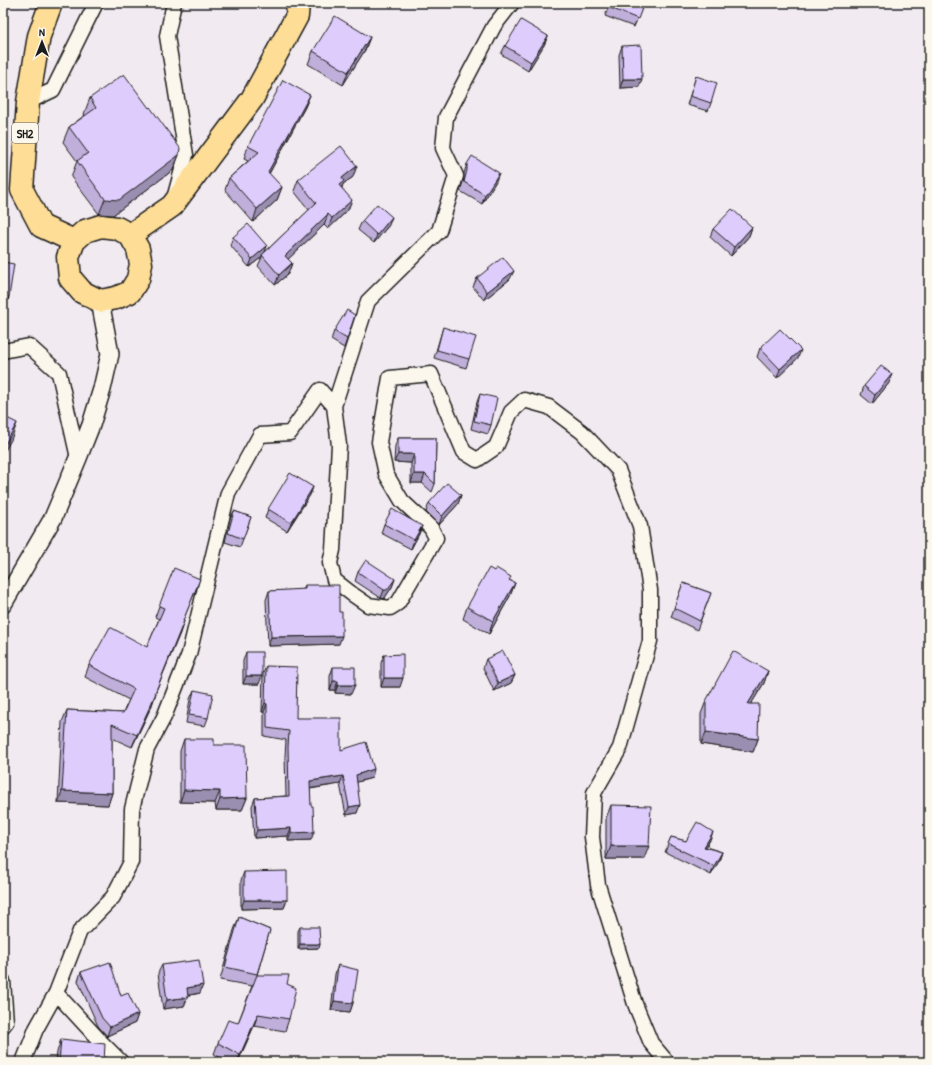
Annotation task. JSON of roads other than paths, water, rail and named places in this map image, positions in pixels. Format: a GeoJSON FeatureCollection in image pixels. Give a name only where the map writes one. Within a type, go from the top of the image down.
{"type":"FeatureCollection","features":[{"type":"Feature","properties":{"kind":"main road","name":"SH2"},"geometry":{"type":"LineString","coordinates":[[51,3],[39,36],[28,102],[22,190],[41,226],[74,241]]}},
{"type":"Feature","properties":{"kind":"main road"},"geometry":{"type":"LineString","coordinates":[[130,235],[172,206],[252,99],[297,16],[298,3]]}},
{"type":"Feature","properties":{"kind":"main road"},"geometry":{"type":"LineString","coordinates":[[101,226],[117,228],[130,235],[138,249],[141,264],[138,279],[130,292],[116,298],[100,302],[82,292],[70,278],[68,256],[74,241],[85,232],[101,226]]}},
{"type":"Feature","properties":{"kind":"street"},"geometry":{"type":"LineString","coordinates":[[28,102],[53,90],[96,3]]}},
{"type":"Feature","properties":{"kind":"street"},"geometry":{"type":"LineString","coordinates":[[172,206],[186,155],[167,36],[174,3]]}},
{"type":"Feature","properties":{"kind":"street"},"geometry":{"type":"LineString","coordinates":[[512,3],[494,26],[446,116],[443,148],[456,176],[439,231],[368,301],[334,406],[339,446],[333,550],[330,563],[334,580],[352,594],[368,605],[390,608],[398,603],[436,538],[431,528],[402,501],[386,474],[380,442],[390,378],[431,374],[464,452],[478,460],[496,447],[511,412],[524,400],[549,407],[582,432],[618,470],[640,526],[650,590],[650,641],[620,748],[594,793],[592,837],[598,885],[635,1004],[651,1043],[667,1062]]}},
{"type":"Feature","properties":{"kind":"street"},"geometry":{"type":"LineString","coordinates":[[3,604],[53,518],[91,425],[102,389],[110,354],[100,302]]}},
{"type":"Feature","properties":{"kind":"street"},"geometry":{"type":"LineString","coordinates":[[3,351],[29,346],[59,373],[78,458]]}},
{"type":"Feature","properties":{"kind":"street"},"geometry":{"type":"LineString","coordinates":[[23,1062],[36,1028],[56,993],[80,931],[113,897],[131,862],[132,809],[147,749],[164,717],[189,654],[228,493],[260,434],[290,433],[320,390],[334,406]]}},
{"type":"Feature","properties":{"kind":"street"},"geometry":{"type":"LineString","coordinates":[[3,981],[6,1022],[3,1026]]}},
{"type":"Feature","properties":{"kind":"street"},"geometry":{"type":"LineString","coordinates":[[56,993],[102,1043],[122,1062]]}}]}
